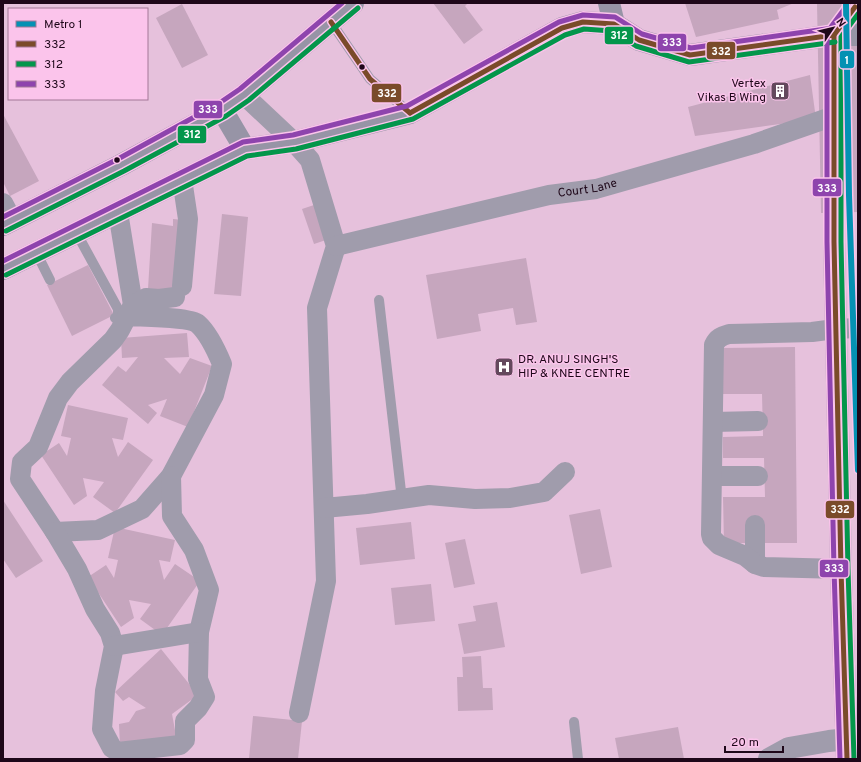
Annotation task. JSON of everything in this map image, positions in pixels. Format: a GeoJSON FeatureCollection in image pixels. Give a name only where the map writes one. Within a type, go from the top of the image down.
{"type":"FeatureCollection","features":[{"type":"Feature","properties":{"kind":"main road"},"geometry":{"type":"LineString","coordinates":[[6,216],[121,165],[222,110],[244,95],[353,3]]}},
{"type":"Feature","properties":{"kind":"main road"},"geometry":{"type":"LineString","coordinates":[[609,3],[614,24]]}},
{"type":"Feature","properties":{"kind":"main road"},"geometry":{"type":"LineString","coordinates":[[851,746],[841,569],[834,242],[834,35],[856,7]]}},
{"type":"Feature","properties":{"kind":"main road"},"geometry":{"type":"LineString","coordinates":[[3,269],[182,179],[246,149],[294,142],[410,113],[562,28],[583,22],[614,24],[639,40],[690,54],[834,35],[858,35]]}},
{"type":"Feature","properties":{"kind":"main road"},"geometry":{"type":"LineString","coordinates":[[222,110],[246,149]]}},
{"type":"Feature","properties":{"kind":"street"},"geometry":{"type":"LineString","coordinates":[[244,95],[294,142],[310,160],[336,246],[317,308],[326,581],[299,713]]}},
{"type":"Feature","properties":{"kind":"street","name":"Court Lane"},"geometry":{"type":"LineString","coordinates":[[336,246],[549,195],[596,189],[754,144],[834,116]]}},
{"type":"Feature","properties":{"kind":"street"},"geometry":{"type":"LineString","coordinates":[[125,313],[146,298],[159,299],[179,291],[188,218],[182,179]]}},
{"type":"Feature","properties":{"kind":"street"},"geometry":{"type":"LineString","coordinates":[[118,212],[125,313],[120,330],[113,340],[70,382],[58,398],[38,447],[22,462],[20,478],[77,569],[95,609],[110,633],[114,646],[105,691],[102,729],[112,748],[118,752],[180,745],[185,740],[185,721],[198,708],[204,697],[198,679],[199,632],[209,590],[194,550],[172,516],[171,476]]}},
{"type":"Feature","properties":{"kind":"street"},"geometry":{"type":"LineString","coordinates":[[55,532],[98,530],[142,509],[171,476],[214,395],[222,364],[213,344],[197,323],[178,319],[125,313]]}},
{"type":"Feature","properties":{"kind":"street"},"geometry":{"type":"LineString","coordinates":[[841,569],[764,567],[755,564],[745,556],[719,545],[712,538],[714,345],[717,340],[729,334],[812,332],[858,328]]}},
{"type":"Feature","properties":{"kind":"street"},"geometry":{"type":"LineString","coordinates":[[713,422],[758,421]]}},
{"type":"Feature","properties":{"kind":"street"},"geometry":{"type":"LineString","coordinates":[[324,508],[402,500],[429,495],[475,499],[510,498],[544,492],[565,472]]}},
{"type":"Feature","properties":{"kind":"street"},"geometry":{"type":"LineString","coordinates":[[712,476],[758,476]]}},
{"type":"Feature","properties":{"kind":"street"},"geometry":{"type":"LineString","coordinates":[[755,525],[755,564]]}},
{"type":"Feature","properties":{"kind":"street"},"geometry":{"type":"LineString","coordinates":[[114,646],[199,632]]}},
{"type":"Feature","properties":{"kind":"street"},"geometry":{"type":"LineString","coordinates":[[769,759],[789,748],[828,741],[851,746]]}},
{"type":"Feature","properties":{"kind":"lane"},"geometry":{"type":"LineString","coordinates":[[331,22],[370,79],[410,113]]}},
{"type":"Feature","properties":{"kind":"lane"},"geometry":{"type":"LineString","coordinates":[[76,232],[118,310],[118,316],[125,313]]}},
{"type":"Feature","properties":{"kind":"lane"},"geometry":{"type":"LineString","coordinates":[[36,252],[50,280]]}},
{"type":"Feature","properties":{"kind":"lane"},"geometry":{"type":"LineString","coordinates":[[379,300],[402,500]]}},
{"type":"Feature","properties":{"kind":"lane"},"geometry":{"type":"LineString","coordinates":[[574,722],[578,759]]}},
{"type":"Feature","properties":{"kind":"building"},"geometry":{"type":"Polygon","coordinates":[[[433,3],[468,3],[465,6],[483,30],[464,44],[433,3]]]}},
{"type":"Feature","properties":{"kind":"building"},"geometry":{"type":"Polygon","coordinates":[[[685,3],[794,3],[777,10],[779,19],[696,37],[685,3]]]}},
{"type":"Feature","properties":{"kind":"building"},"geometry":{"type":"Polygon","coordinates":[[[817,3],[858,3],[858,212],[821,213],[817,3]]]}},
{"type":"Feature","properties":{"kind":"building"},"geometry":{"type":"Polygon","coordinates":[[[182,4],[208,55],[182,68],[156,18],[182,4]]]}},
{"type":"Feature","properties":{"kind":"building","name":"Vertex Vikas B Wing"},"geometry":{"type":"Polygon","coordinates":[[[810,75],[816,119],[695,136],[688,107],[810,75]]]}},
{"type":"Feature","properties":{"kind":"building"},"geometry":{"type":"Polygon","coordinates":[[[3,114],[39,181],[10,196],[3,182],[3,114]]]}},
{"type":"Feature","properties":{"kind":"building"},"geometry":{"type":"Polygon","coordinates":[[[314,205],[326,240],[314,244],[302,209],[314,205]]]}},
{"type":"Feature","properties":{"kind":"building"},"geometry":{"type":"Polygon","coordinates":[[[222,214],[248,217],[241,296],[214,294],[222,214]]]}},
{"type":"Feature","properties":{"kind":"building"},"geometry":{"type":"Polygon","coordinates":[[[173,219],[184,220],[179,292],[148,289],[152,223],[173,226],[173,219]]]}},
{"type":"Feature","properties":{"kind":"building"},"geometry":{"type":"Polygon","coordinates":[[[526,258],[537,322],[516,325],[513,308],[478,314],[481,331],[437,339],[426,275],[526,258]]]}},
{"type":"Feature","properties":{"kind":"building"},"geometry":{"type":"Polygon","coordinates":[[[88,265],[114,315],[72,336],[47,285],[88,265]]]}},
{"type":"Feature","properties":{"kind":"building"},"geometry":{"type":"Polygon","coordinates":[[[187,333],[189,357],[164,358],[180,374],[190,358],[212,366],[188,427],[160,416],[167,399],[148,405],[157,413],[148,424],[102,385],[118,366],[126,372],[138,357],[122,358],[121,338],[187,333]]]}},
{"type":"Feature","properties":{"kind":"building"},"geometry":{"type":"Polygon","coordinates":[[[795,347],[797,543],[724,543],[723,497],[765,497],[764,458],[723,458],[723,437],[763,436],[762,394],[722,394],[722,348],[795,347]]]}},
{"type":"Feature","properties":{"kind":"building"},"geometry":{"type":"Polygon","coordinates":[[[68,405],[128,418],[123,440],[112,438],[118,457],[128,442],[153,460],[115,513],[93,497],[104,482],[83,478],[87,496],[74,505],[41,455],[59,443],[67,456],[71,438],[61,436],[68,405]]]}},
{"type":"Feature","properties":{"kind":"building"},"geometry":{"type":"Polygon","coordinates":[[[3,500],[43,561],[16,578],[3,559],[3,500]]]}},
{"type":"Feature","properties":{"kind":"building"},"geometry":{"type":"Polygon","coordinates":[[[600,509],[612,567],[581,574],[569,515],[600,509]]]}},
{"type":"Feature","properties":{"kind":"building"},"geometry":{"type":"Polygon","coordinates":[[[411,522],[415,559],[360,565],[356,528],[411,522]]]}},
{"type":"Feature","properties":{"kind":"building"},"geometry":{"type":"Polygon","coordinates":[[[115,527],[175,540],[170,562],[159,560],[164,580],[175,564],[200,581],[162,635],[140,619],[151,604],[129,600],[134,618],[121,627],[88,577],[106,565],[114,578],[118,560],[108,558],[115,527]]]}},
{"type":"Feature","properties":{"kind":"building"},"geometry":{"type":"Polygon","coordinates":[[[465,539],[475,584],[454,588],[445,543],[465,539]]]}},
{"type":"Feature","properties":{"kind":"building"},"geometry":{"type":"Polygon","coordinates":[[[431,584],[435,621],[395,625],[391,588],[431,584]]]}},
{"type":"Feature","properties":{"kind":"building"},"geometry":{"type":"Polygon","coordinates":[[[497,602],[505,647],[464,654],[458,624],[476,621],[473,606],[497,602]]]}},
{"type":"Feature","properties":{"kind":"building"},"geometry":{"type":"Polygon","coordinates":[[[161,649],[198,695],[172,714],[177,741],[120,746],[119,724],[129,722],[136,711],[146,708],[129,697],[123,701],[115,692],[161,649]]]}},
{"type":"Feature","properties":{"kind":"building"},"geometry":{"type":"Polygon","coordinates":[[[481,656],[483,688],[492,688],[493,710],[458,711],[457,677],[463,677],[462,657],[481,656]]]}},
{"type":"Feature","properties":{"kind":"building"},"geometry":{"type":"Polygon","coordinates":[[[253,716],[302,721],[298,759],[249,759],[253,716]]]}},
{"type":"Feature","properties":{"kind":"building"},"geometry":{"type":"Polygon","coordinates":[[[678,727],[684,759],[619,759],[615,738],[678,727]]]}},
{"type":"Feature","properties":{"kind":"metro line","name":"1"},"geometry":{"type":"LineString","coordinates":[[846,3],[849,195],[858,470]]}},
{"type":"Feature","properties":{"kind":"transit line","name":"333"},"geometry":{"type":"LineString","coordinates":[[3,217],[118,159],[218,104],[240,89],[342,3]]}},
{"type":"Feature","properties":{"kind":"transit line","name":"333"},"geometry":{"type":"LineString","coordinates":[[840,759],[834,569],[827,242],[827,35],[828,31],[848,4]]}},
{"type":"Feature","properties":{"kind":"transit line","name":"332"},"geometry":{"type":"LineString","coordinates":[[847,759],[841,569],[834,242],[834,35],[855,7]]}},
{"type":"Feature","properties":{"kind":"transit line","name":"312"},"geometry":{"type":"LineString","coordinates":[[6,231],[124,171],[226,116],[249,100],[358,8]]}},
{"type":"Feature","properties":{"kind":"transit line","name":"312"},"geometry":{"type":"LineString","coordinates":[[854,759],[848,569],[841,242],[841,37],[858,14]]}},
{"type":"Feature","properties":{"kind":"transit line","name":"333"},"geometry":{"type":"LineString","coordinates":[[3,261],[243,142],[293,135],[407,106],[559,22],[583,15],[615,17],[642,34],[691,48],[833,28]]}},
{"type":"Feature","properties":{"kind":"transit line","name":"332"},"geometry":{"type":"LineString","coordinates":[[331,22],[370,79],[410,113]]}},
{"type":"Feature","properties":{"kind":"transit line","name":"332"},"geometry":{"type":"LineString","coordinates":[[410,113],[562,28],[583,22],[614,24],[639,40],[690,55],[834,35]]}},
{"type":"Feature","properties":{"kind":"transit line","name":"312"},"geometry":{"type":"LineString","coordinates":[[6,275],[247,156],[296,149],[413,119],[565,35],[584,29],[612,31],[636,46],[689,62],[835,42]]}},
{"type":"Feature","properties":{"kind":"place","name":"Vertex Vikas B Wing"},"geometry":{"type":"Point","coordinates":[780,91]}},
{"type":"Feature","properties":{"kind":"place","name":"DR. ANUJ SINGH'S HIP & KNEE CENTRE"},"geometry":{"type":"Point","coordinates":[504,367]}}]}
